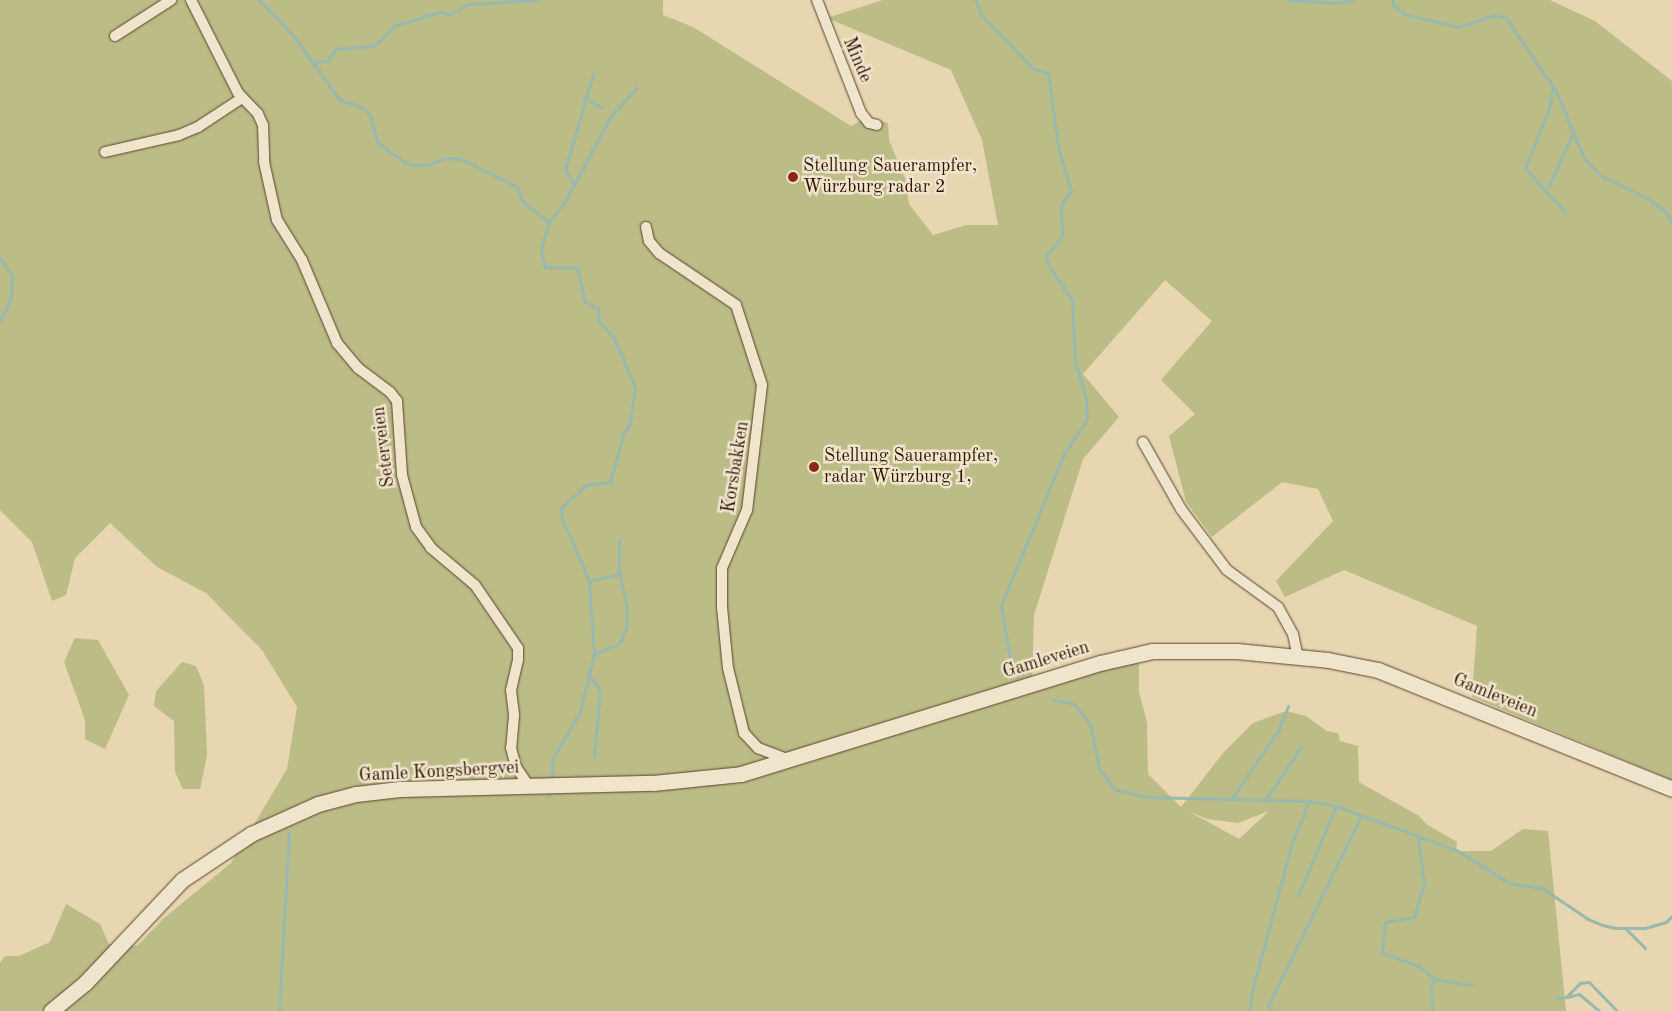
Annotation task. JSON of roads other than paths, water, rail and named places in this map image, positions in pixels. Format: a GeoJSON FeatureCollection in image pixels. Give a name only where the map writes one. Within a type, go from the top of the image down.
{"type":"FeatureCollection","features":[{"type":"Feature","properties":{"kind":"main road","name":"Gamleveien"},"geometry":{"type":"LineString","coordinates":[[811,752],[1120,657],[1184,649],[1298,656],[1358,665],[1388,673],[1672,789]]}},
{"type":"Feature","properties":{"kind":"main road","name":"Gamle Kongsbergvei"},"geometry":{"type":"LineString","coordinates":[[51,1011],[85,983],[182,880],[227,848],[280,820],[331,800],[375,791],[717,778],[811,752]]}},
{"type":"Feature","properties":{"kind":"street"},"geometry":{"type":"LineString","coordinates":[[115,36],[171,0]]}},
{"type":"Feature","properties":{"kind":"street","name":"Seterveien"},"geometry":{"type":"LineString","coordinates":[[191,0],[242,98],[258,114],[263,125],[264,162],[277,220],[302,260],[337,343],[358,368],[390,392],[397,400],[402,475],[416,527],[431,548],[476,585],[518,648],[518,660],[511,690],[514,716],[511,748],[516,767],[529,786]]}},
{"type":"Feature","properties":{"kind":"street","name":"Minde"},"geometry":{"type":"LineString","coordinates":[[817,0],[861,113],[869,123],[877,125]]}},
{"type":"Feature","properties":{"kind":"street"},"geometry":{"type":"LineString","coordinates":[[105,152],[179,135],[198,127],[242,98]]}},
{"type":"Feature","properties":{"kind":"street","name":"Korsbakken"},"geometry":{"type":"LineString","coordinates":[[646,226],[650,241],[659,252],[736,305],[764,389],[745,517],[722,568],[722,606],[728,668],[744,734],[758,748],[786,759]]}},
{"type":"Feature","properties":{"kind":"street"},"geometry":{"type":"LineString","coordinates":[[1143,442],[1181,508],[1227,570],[1278,607],[1293,634],[1298,656]]}},
{"type":"Feature","properties":{"kind":"waterway"},"geometry":{"type":"LineString","coordinates":[[259,0],[292,34],[340,100],[362,107],[370,115],[377,141],[388,151],[410,165],[426,165],[448,158],[461,159],[517,187],[523,202],[549,222]]}},
{"type":"Feature","properties":{"kind":"waterway"},"geometry":{"type":"LineString","coordinates":[[314,62],[327,61],[336,49],[374,46],[395,26],[439,12],[450,14],[469,4],[539,0]]}},
{"type":"Feature","properties":{"kind":"waterway"},"geometry":{"type":"LineString","coordinates":[[976,0],[980,13],[1032,68],[1048,73],[1058,147],[1071,191],[1061,205],[1062,236],[1046,256],[1050,268],[1072,300],[1075,362],[1086,399],[1087,419],[1064,454],[1001,605],[1010,659],[1019,682]]}},
{"type":"Feature","properties":{"kind":"waterway"},"geometry":{"type":"LineString","coordinates":[[1289,0],[1331,3],[1354,0]]}},
{"type":"Feature","properties":{"kind":"waterway"},"geometry":{"type":"LineString","coordinates":[[1393,0],[1393,5],[1404,14],[1458,27],[1494,15],[1506,18],[1556,91],[1584,158],[1600,175],[1649,199],[1665,211],[1672,222]]}},
{"type":"Feature","properties":{"kind":"waterway"},"geometry":{"type":"LineString","coordinates":[[574,184],[565,170],[593,74]]}},
{"type":"Feature","properties":{"kind":"waterway"},"geometry":{"type":"LineString","coordinates":[[1553,87],[1549,109],[1525,168],[1564,211]]}},
{"type":"Feature","properties":{"kind":"waterway"},"geometry":{"type":"LineString","coordinates":[[552,776],[552,760],[580,712],[594,654],[589,581],[562,519],[561,508],[586,485],[610,482],[623,435],[630,423],[635,387],[614,338],[599,322],[598,308],[585,302],[577,268],[545,267],[541,249],[549,222],[564,203],[611,116],[636,88]]}},
{"type":"Feature","properties":{"kind":"waterway"},"geometry":{"type":"LineString","coordinates":[[584,98],[602,107]]}},
{"type":"Feature","properties":{"kind":"waterway"},"geometry":{"type":"LineString","coordinates":[[1548,187],[1573,133]]}},
{"type":"Feature","properties":{"kind":"waterway"},"geometry":{"type":"LineString","coordinates":[[0,258],[12,276],[11,297],[0,322]]}},
{"type":"Feature","properties":{"kind":"waterway"},"geometry":{"type":"LineString","coordinates":[[594,654],[619,644],[626,628],[627,608],[619,574],[619,540]]}},
{"type":"Feature","properties":{"kind":"waterway"},"geometry":{"type":"LineString","coordinates":[[589,581],[619,574]]}},
{"type":"Feature","properties":{"kind":"waterway"},"geometry":{"type":"LineString","coordinates":[[590,676],[600,691],[594,756]]}},
{"type":"Feature","properties":{"kind":"waterway"},"geometry":{"type":"LineString","coordinates":[[1053,700],[1075,704],[1091,727],[1099,768],[1114,789],[1146,797],[1309,801],[1336,806],[1458,851],[1509,883],[1542,888],[1588,919],[1602,925],[1616,928],[1645,928],[1666,922],[1672,916]]}},
{"type":"Feature","properties":{"kind":"waterway"},"geometry":{"type":"LineString","coordinates":[[1232,798],[1278,731],[1288,706]]}},
{"type":"Feature","properties":{"kind":"waterway"},"geometry":{"type":"LineString","coordinates":[[1265,800],[1301,747]]}},
{"type":"Feature","properties":{"kind":"waterway"},"geometry":{"type":"LineString","coordinates":[[1250,1011],[1251,995],[1292,843],[1309,801]]}},
{"type":"Feature","properties":{"kind":"waterway"},"geometry":{"type":"LineString","coordinates":[[1298,896],[1336,806]]}},
{"type":"Feature","properties":{"kind":"waterway"},"geometry":{"type":"LineString","coordinates":[[1271,1011],[1268,1006],[1361,816]]}},
{"type":"Feature","properties":{"kind":"waterway"},"geometry":{"type":"LineString","coordinates":[[279,1011],[289,832]]}},
{"type":"Feature","properties":{"kind":"waterway"},"geometry":{"type":"LineString","coordinates":[[1418,839],[1424,883],[1414,917],[1385,922],[1382,953],[1417,965],[1434,979],[1472,985]]}},
{"type":"Feature","properties":{"kind":"waterway"},"geometry":{"type":"LineString","coordinates":[[1626,929],[1645,948]]}},
{"type":"Feature","properties":{"kind":"waterway"},"geometry":{"type":"LineString","coordinates":[[1432,1011],[1431,987],[1434,979]]}},
{"type":"Feature","properties":{"kind":"waterway"},"geometry":{"type":"LineString","coordinates":[[1557,998],[1566,997],[1580,983],[1589,982],[1617,1011]]}},
{"type":"Feature","properties":{"kind":"waterway"},"geometry":{"type":"LineString","coordinates":[[1567,997],[1579,994],[1599,1011]]}},
{"type":"Feature","properties":{"kind":"place","name":"Stellung Sauerampfer, Würzburg radar 2"},"geometry":{"type":"Point","coordinates":[793,177]}},
{"type":"Feature","properties":{"kind":"place","name":"Stellung Sauerampfer, radar Würzburg 1,"},"geometry":{"type":"Point","coordinates":[814,467]}}]}
